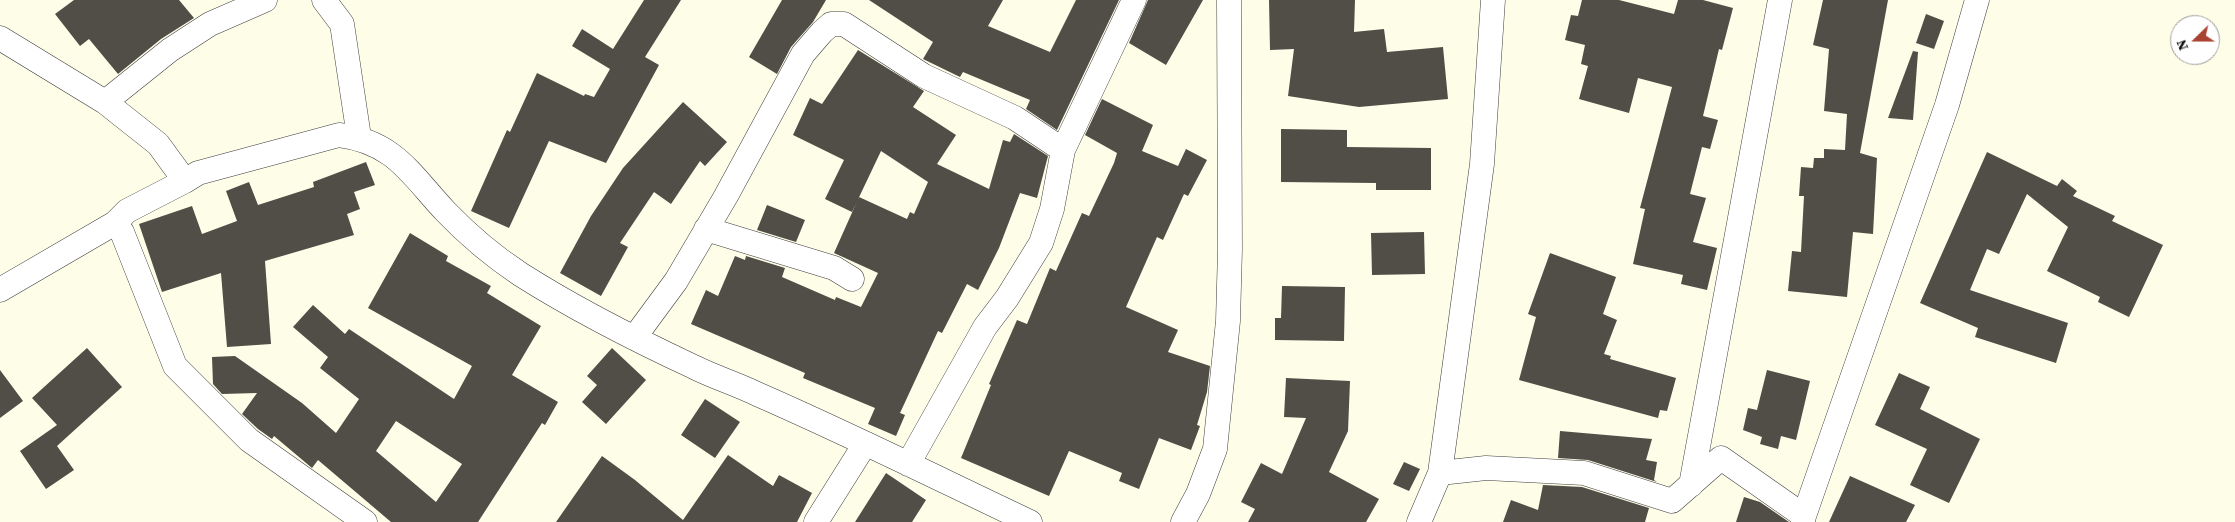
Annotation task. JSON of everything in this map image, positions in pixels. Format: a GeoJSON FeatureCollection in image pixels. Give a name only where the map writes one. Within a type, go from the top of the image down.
{"type":"FeatureCollection","features":[{"type":"Feature","properties":{"kind":"street"},"geometry":{"type":"LineString","coordinates":[[104,102],[170,50],[210,24],[265,0]]}},
{"type":"Feature","properties":{"kind":"street"},"geometry":{"type":"LineString","coordinates":[[324,0],[342,24],[359,137]]}},
{"type":"Feature","properties":{"kind":"street"},"geometry":{"type":"LineString","coordinates":[[908,464],[985,327],[1007,298],[1041,243],[1052,209],[1062,150],[1134,0]]}},
{"type":"Feature","properties":{"kind":"street"},"geometry":{"type":"LineString","coordinates":[[1183,522],[1198,494],[1215,448],[1228,321],[1230,249],[1229,0]]}},
{"type":"Feature","properties":{"kind":"street"},"geometry":{"type":"LineString","coordinates":[[1419,522],[1440,473],[1482,164],[1493,0]]}},
{"type":"Feature","properties":{"kind":"street"},"geometry":{"type":"LineString","coordinates":[[1690,485],[1780,0]]}},
{"type":"Feature","properties":{"kind":"street"},"geometry":{"type":"LineString","coordinates":[[1440,473],[1486,468],[1584,473],[1672,501],[1721,458],[1804,519],[1947,105],[1977,0]]}},
{"type":"Feature","properties":{"kind":"street"},"geometry":{"type":"LineString","coordinates":[[634,338],[676,281],[730,188],[802,54],[832,24],[844,24],[924,76],[1015,118],[1062,150]]}},
{"type":"Feature","properties":{"kind":"street"},"geometry":{"type":"LineString","coordinates":[[0,38],[104,102],[158,144],[185,181]]}},
{"type":"Feature","properties":{"kind":"street"},"geometry":{"type":"LineString","coordinates":[[0,290],[116,222],[127,211],[198,173],[339,135],[359,137],[380,146],[408,167],[446,212],[494,257],[544,289],[634,338],[695,368],[757,394],[1030,522]]}},
{"type":"Feature","properties":{"kind":"street"},"geometry":{"type":"LineString","coordinates":[[116,222],[122,232],[175,366],[249,440],[365,522]]}},
{"type":"Feature","properties":{"kind":"street"},"geometry":{"type":"LineString","coordinates":[[706,228],[834,268],[852,279]]}},
{"type":"Feature","properties":{"kind":"street"},"geometry":{"type":"LineString","coordinates":[[816,522],[865,444]]}},
{"type":"Feature","properties":{"kind":"building"},"geometry":{"type":"Polygon","coordinates":[[[74,0],[179,0],[194,18],[161,39],[118,74],[89,39],[80,46],[55,14],[74,0]]]}},
{"type":"Feature","properties":{"kind":"building"},"geometry":{"type":"Polygon","coordinates":[[[644,0],[681,0],[645,57],[659,65],[606,163],[549,141],[509,228],[471,211],[507,130],[510,132],[537,73],[584,96],[585,94],[594,97],[610,69],[572,46],[582,29],[613,49],[644,0]]]}},
{"type":"Feature","properties":{"kind":"building"},"geometry":{"type":"Polygon","coordinates":[[[782,0],[826,0],[813,22],[791,47],[777,74],[749,57],[782,0]]]}},
{"type":"Feature","properties":{"kind":"building"},"geometry":{"type":"Polygon","coordinates":[[[869,0],[1003,0],[988,26],[1050,52],[1076,0],[1119,0],[1057,130],[1026,109],[1030,100],[963,72],[960,77],[923,59],[933,42],[869,0]]]}},
{"type":"Feature","properties":{"kind":"building"},"geometry":{"type":"Polygon","coordinates":[[[1148,0],[1203,0],[1166,65],[1129,43],[1148,0]]]}},
{"type":"Feature","properties":{"kind":"building"},"geometry":{"type":"Polygon","coordinates":[[[1269,0],[1355,0],[1354,32],[1384,29],[1387,52],[1443,47],[1448,99],[1359,107],[1288,96],[1294,49],[1270,50],[1269,0]]]}},
{"type":"Feature","properties":{"kind":"building"},"geometry":{"type":"Polygon","coordinates":[[[1582,0],[1619,0],[1674,14],[1678,0],[1703,0],[1733,8],[1722,50],[1719,49],[1703,116],[1718,120],[1710,149],[1702,147],[1690,194],[1706,198],[1693,242],[1717,248],[1707,290],[1681,284],[1683,275],[1633,264],[1645,209],[1640,208],[1672,87],[1638,78],[1629,113],[1579,99],[1588,66],[1581,64],[1585,45],[1565,40],[1571,15],[1578,16],[1582,0]]]}},
{"type":"Feature","properties":{"kind":"building"},"geometry":{"type":"Polygon","coordinates":[[[1823,0],[1888,0],[1860,153],[1877,158],[1873,234],[1853,232],[1847,297],[1788,291],[1792,251],[1801,252],[1804,196],[1799,196],[1801,167],[1813,168],[1814,158],[1824,158],[1824,149],[1845,150],[1847,114],[1824,111],[1829,49],[1813,45],[1823,0]]]}},
{"type":"Feature","properties":{"kind":"building"},"geometry":{"type":"Polygon","coordinates":[[[1926,14],[1944,21],[1934,49],[1916,43],[1926,14]]]}},
{"type":"Feature","properties":{"kind":"building"},"geometry":{"type":"Polygon","coordinates":[[[858,50],[924,91],[913,107],[956,135],[937,164],[989,189],[1003,140],[1010,142],[1014,134],[1048,156],[1037,198],[1020,193],[999,248],[978,290],[967,284],[942,333],[938,331],[900,413],[905,415],[896,436],[868,424],[875,408],[803,378],[805,373],[691,324],[706,290],[718,296],[735,256],[745,260],[746,256],[785,268],[782,277],[835,300],[836,297],[861,307],[878,273],[834,253],[857,202],[852,212],[825,199],[844,160],[793,135],[810,98],[822,104],[858,50]],[[881,151],[859,197],[907,219],[910,212],[914,214],[928,182],[881,151]]]}},
{"type":"Feature","properties":{"kind":"building"},"geometry":{"type":"Polygon","coordinates":[[[1913,51],[1918,52],[1913,120],[1888,118],[1913,51]]]}},
{"type":"Feature","properties":{"kind":"building"},"geometry":{"type":"Polygon","coordinates":[[[1102,99],[1153,125],[1142,151],[1178,166],[1186,149],[1207,160],[1188,196],[1184,194],[1163,240],[1157,237],[1126,307],[1178,330],[1168,352],[1210,366],[1207,392],[1197,425],[1200,426],[1191,450],[1159,438],[1139,489],[1119,481],[1122,473],[1069,451],[1049,496],[961,458],[991,385],[989,384],[1017,320],[1027,324],[1050,268],[1056,271],[1082,213],[1089,216],[1114,163],[1117,153],[1085,135],[1102,99]]]}},
{"type":"Feature","properties":{"kind":"building"},"geometry":{"type":"Polygon","coordinates":[[[683,102],[727,142],[705,166],[700,161],[671,204],[654,192],[620,243],[628,247],[601,296],[560,273],[591,216],[623,168],[683,102]]]}},
{"type":"Feature","properties":{"kind":"building"},"geometry":{"type":"Polygon","coordinates":[[[1281,129],[1347,130],[1347,147],[1431,148],[1431,190],[1376,190],[1376,183],[1281,182],[1281,129]]]}},
{"type":"Feature","properties":{"kind":"building"},"geometry":{"type":"Polygon","coordinates":[[[1987,152],[2057,186],[2062,179],[2077,191],[2073,196],[2115,216],[2112,221],[2163,245],[2129,317],[2098,302],[2100,297],[2047,271],[2068,227],[2027,194],[1999,254],[1987,249],[1970,290],[2068,323],[2056,363],[1975,337],[1978,328],[1920,303],[1987,152]]]}},
{"type":"Feature","properties":{"kind":"building"},"geometry":{"type":"Polygon","coordinates":[[[366,162],[375,185],[354,192],[360,209],[347,214],[354,235],[265,261],[271,344],[227,347],[221,273],[162,292],[139,224],[192,206],[202,234],[237,221],[226,191],[249,182],[258,205],[314,187],[313,182],[366,162]]]}},
{"type":"Feature","properties":{"kind":"building"},"geometry":{"type":"Polygon","coordinates":[[[767,205],[805,220],[796,242],[757,230],[767,205]]]}},
{"type":"Feature","properties":{"kind":"building"},"geometry":{"type":"Polygon","coordinates":[[[1424,232],[1425,274],[1372,275],[1371,233],[1424,232]]]}},
{"type":"Feature","properties":{"kind":"building"},"geometry":{"type":"Polygon","coordinates":[[[410,233],[448,256],[446,261],[491,286],[487,293],[541,326],[512,375],[558,402],[545,425],[542,423],[478,522],[391,522],[318,460],[312,468],[274,436],[272,439],[242,414],[257,393],[222,394],[213,384],[212,357],[235,356],[302,403],[336,433],[359,399],[320,368],[328,357],[293,327],[313,305],[345,334],[349,329],[454,399],[472,366],[368,308],[410,233]],[[396,421],[376,451],[436,502],[462,464],[396,421]]]}},
{"type":"Feature","properties":{"kind":"building"},"geometry":{"type":"Polygon","coordinates":[[[1550,253],[1616,277],[1603,314],[1617,320],[1604,354],[1611,356],[1610,359],[1676,378],[1667,411],[1660,410],[1658,418],[1519,380],[1536,317],[1528,314],[1550,253]]]}},
{"type":"Feature","properties":{"kind":"building"},"geometry":{"type":"Polygon","coordinates":[[[1282,286],[1345,287],[1344,341],[1275,340],[1275,318],[1281,318],[1282,286]]]}},
{"type":"Feature","properties":{"kind":"building"},"geometry":{"type":"Polygon","coordinates":[[[87,348],[122,387],[57,446],[74,470],[46,489],[20,451],[57,425],[32,398],[87,348]]]}},
{"type":"Feature","properties":{"kind":"building"},"geometry":{"type":"Polygon","coordinates":[[[612,348],[646,380],[606,424],[582,402],[597,385],[587,376],[612,348]]]}},
{"type":"Feature","properties":{"kind":"building"},"geometry":{"type":"Polygon","coordinates":[[[0,370],[23,401],[0,418],[0,370]]]}},
{"type":"Feature","properties":{"kind":"building"},"geometry":{"type":"Polygon","coordinates":[[[1767,370],[1810,381],[1796,440],[1781,436],[1778,449],[1760,444],[1762,437],[1743,430],[1748,408],[1757,410],[1767,370]]]}},
{"type":"Feature","properties":{"kind":"building"},"geometry":{"type":"Polygon","coordinates":[[[1899,373],[1930,387],[1920,409],[1980,439],[1949,503],[1910,485],[1927,449],[1875,425],[1899,373]]]}},
{"type":"Feature","properties":{"kind":"building"},"geometry":{"type":"Polygon","coordinates":[[[1286,378],[1350,381],[1348,431],[1329,472],[1379,499],[1366,522],[1248,522],[1255,509],[1241,502],[1261,463],[1282,474],[1306,418],[1284,417],[1286,378]]]}},
{"type":"Feature","properties":{"kind":"building"},"geometry":{"type":"Polygon","coordinates":[[[705,399],[740,422],[715,458],[681,435],[705,399]]]}},
{"type":"Feature","properties":{"kind":"building"},"geometry":{"type":"Polygon","coordinates":[[[1560,431],[1652,439],[1646,460],[1657,462],[1654,480],[1657,482],[1588,460],[1558,458],[1560,431]]]}},
{"type":"Feature","properties":{"kind":"building"},"geometry":{"type":"Polygon","coordinates":[[[728,455],[773,486],[779,475],[812,493],[797,522],[556,522],[602,456],[635,480],[683,520],[728,455]]]}},
{"type":"Feature","properties":{"kind":"building"},"geometry":{"type":"Polygon","coordinates":[[[1404,462],[1420,469],[1409,491],[1393,484],[1404,462]]]}},
{"type":"Feature","properties":{"kind":"building"},"geometry":{"type":"Polygon","coordinates":[[[886,473],[926,500],[912,522],[855,522],[886,473]]]}},
{"type":"Feature","properties":{"kind":"building"},"geometry":{"type":"Polygon","coordinates":[[[1850,476],[1915,505],[1906,522],[1829,522],[1850,476]]]}},
{"type":"Feature","properties":{"kind":"building"},"geometry":{"type":"Polygon","coordinates":[[[1543,485],[1582,487],[1649,508],[1645,522],[1503,522],[1511,500],[1538,510],[1543,485]]]}},
{"type":"Feature","properties":{"kind":"building"},"geometry":{"type":"Polygon","coordinates":[[[1744,497],[1760,502],[1789,522],[1736,522],[1744,497]]]}}]}
